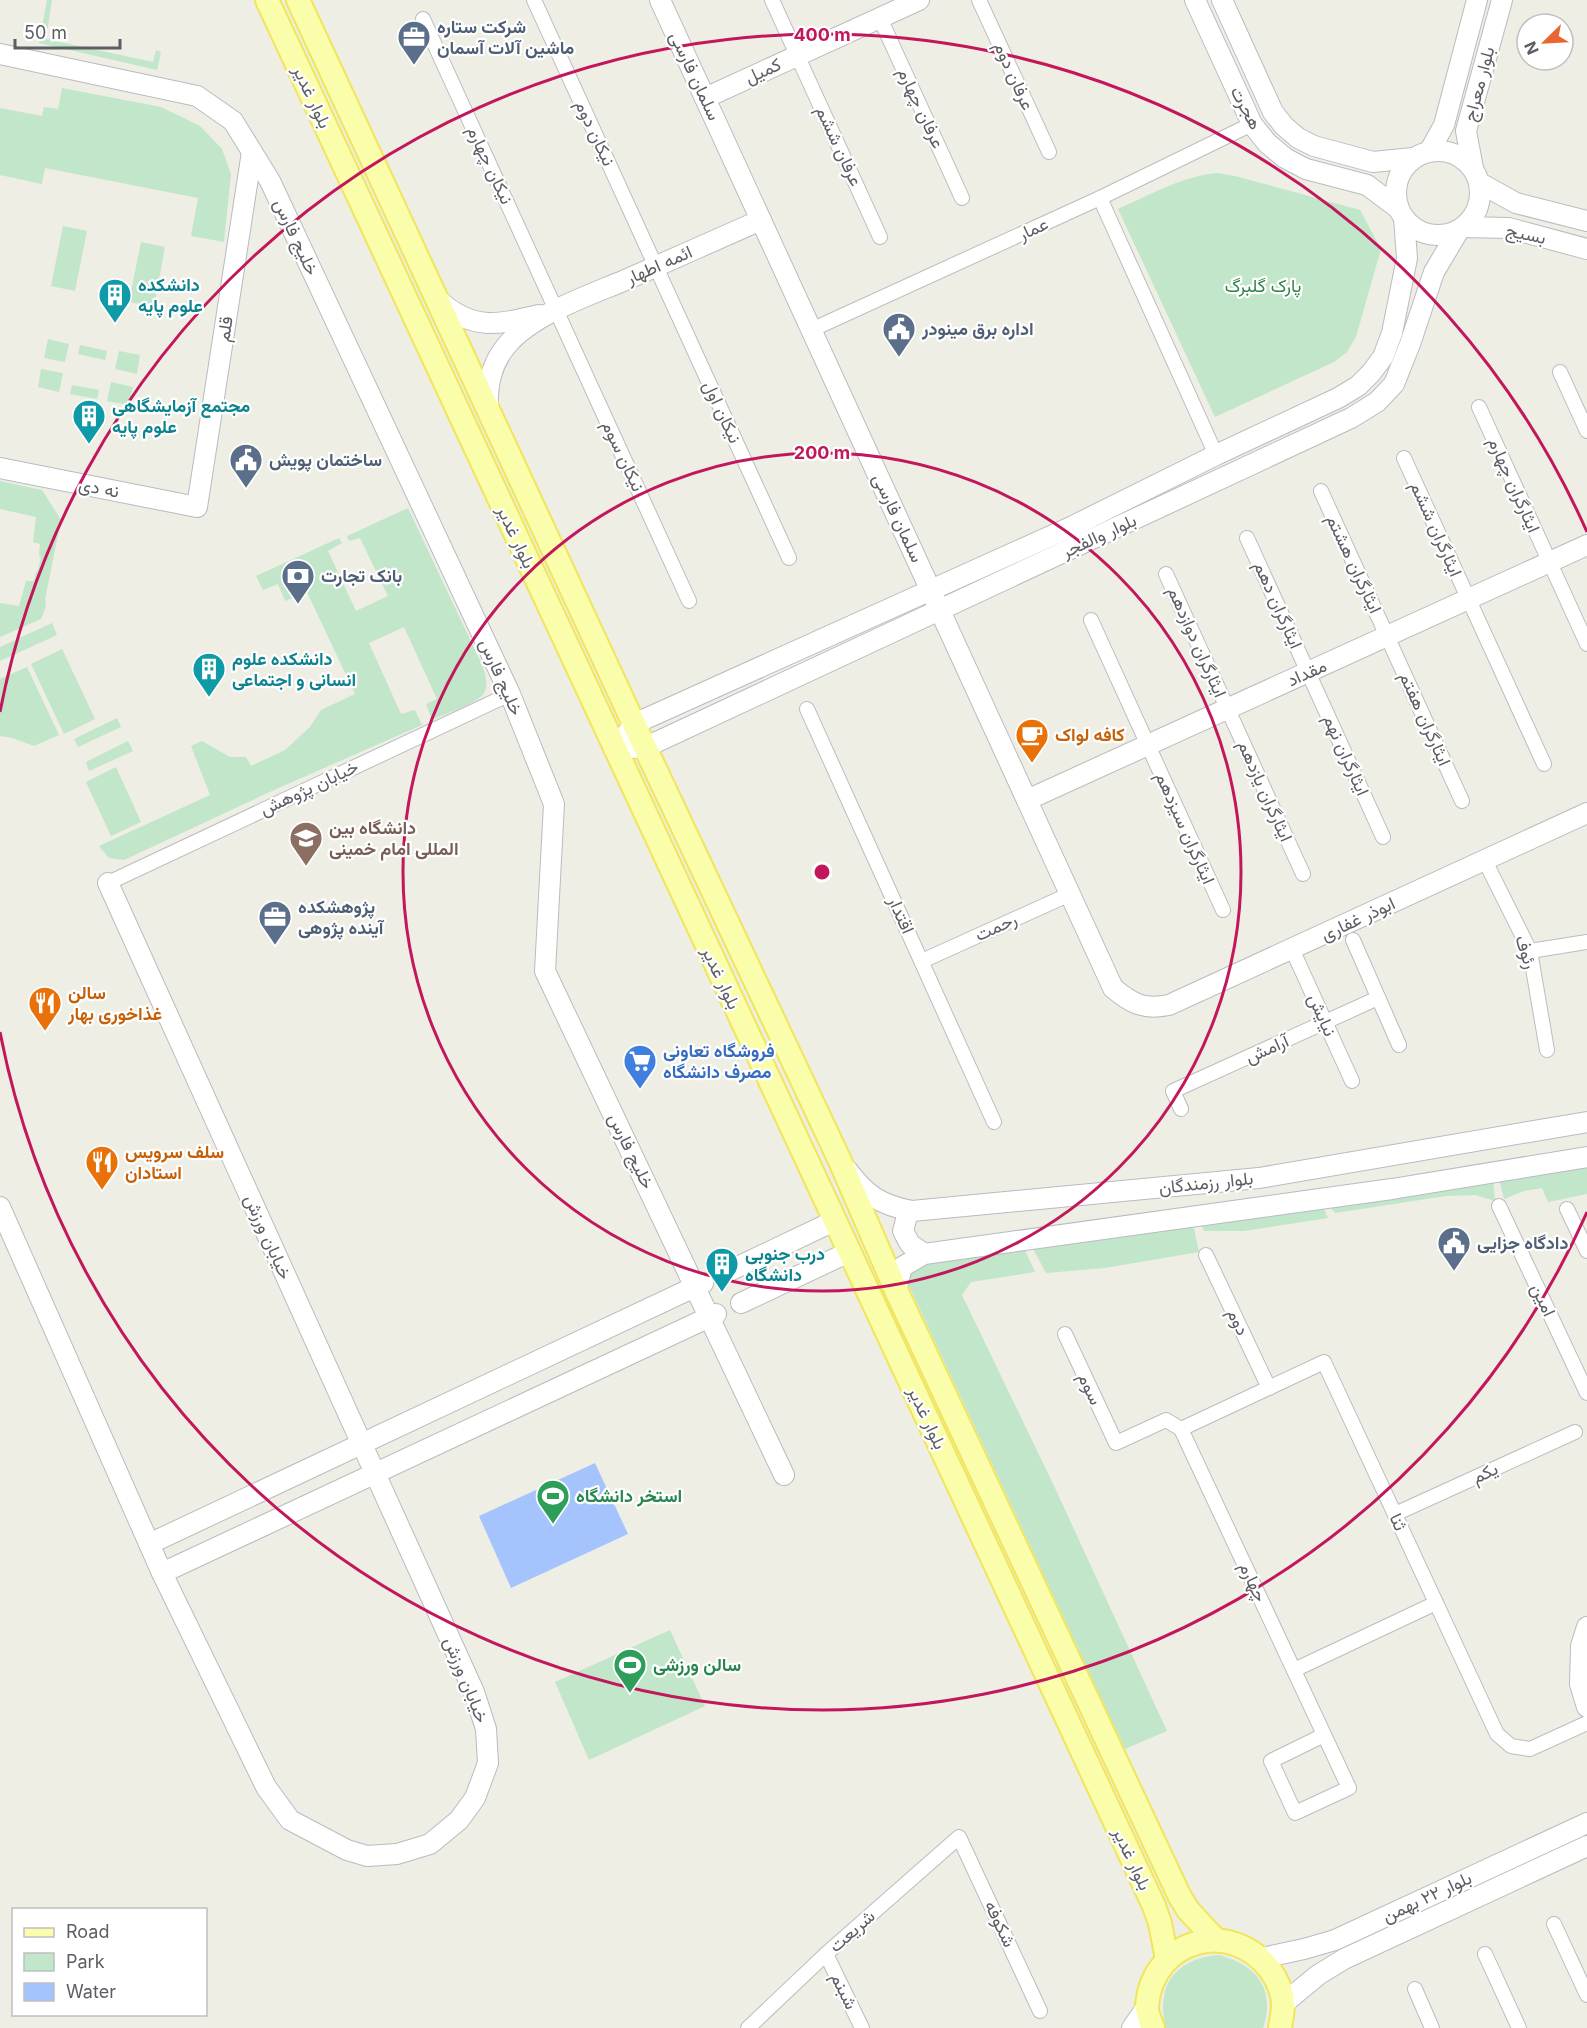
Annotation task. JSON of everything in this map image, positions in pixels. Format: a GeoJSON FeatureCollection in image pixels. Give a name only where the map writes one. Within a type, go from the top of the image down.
{"type":"FeatureCollection","features":[{"type":"Feature","properties":{"kind":"main road","name":"بلوار غدیر"},"geometry":{"type":"LineString","coordinates":[[267,0],[1154,1906],[1167,1959]]}},
{"type":"Feature","properties":{"kind":"main road","name":"بلوار غدیر"},"geometry":{"type":"LineString","coordinates":[[298,0],[634,724],[840,1161],[896,1290],[1179,1895],[1188,1910],[1215,1940]]}},
{"type":"Feature","properties":{"kind":"main road"},"geometry":{"type":"LineString","coordinates":[[1150,2018],[1152,1981],[1167,1959],[1189,1944],[1215,1940],[1240,1944],[1262,1958],[1277,1979],[1283,2004],[1280,2028]]}},
{"type":"Feature","properties":{"kind":"street","name":"نیکان دوم"},"geometry":{"type":"LineString","coordinates":[[534,0],[656,267]]}},
{"type":"Feature","properties":{"kind":"street","name":"سلمان فارسی"},"geometry":{"type":"LineString","coordinates":[[660,0],[1113,988],[1126,999]]}},
{"type":"Feature","properties":{"kind":"street","name":"عرفان ششم"},"geometry":{"type":"LineString","coordinates":[[772,0],[880,237]]}},
{"type":"Feature","properties":{"kind":"street","name":"کمیل"},"geometry":{"type":"LineString","coordinates":[[705,98],[798,56],[889,10],[919,0]]}},
{"type":"Feature","properties":{"kind":"street","name":"عرفان دوم"},"geometry":{"type":"LineString","coordinates":[[979,0],[1049,152]]}},
{"type":"Feature","properties":{"kind":"street","name":"هجرت"},"geometry":{"type":"LineString","coordinates":[[1195,0],[1252,124],[1267,143],[1285,158],[1306,169],[1367,185],[1402,214]]}},
{"type":"Feature","properties":{"kind":"street","name":"هجرت"},"geometry":{"type":"LineString","coordinates":[[1222,0],[1273,112],[1298,138],[1314,146],[1373,162],[1421,155]]}},
{"type":"Feature","properties":{"kind":"street","name":"بلوار معراج"},"geometry":{"type":"LineString","coordinates":[[1421,155],[1444,125],[1477,0]]}},
{"type":"Feature","properties":{"kind":"street","name":"بلوار معراج"},"geometry":{"type":"LineString","coordinates":[[1476,176],[1466,131],[1502,0]]}},
{"type":"Feature","properties":{"kind":"street","name":"عرفان چهارم"},"geometry":{"type":"LineString","coordinates":[[889,10],[962,198]]}},
{"type":"Feature","properties":{"kind":"street","name":"نیکان چهارم"},"geometry":{"type":"LineString","coordinates":[[423,19],[556,310]]}},
{"type":"Feature","properties":{"kind":"street","name":"خلیج فارس"},"geometry":{"type":"LineString","coordinates":[[0,54],[197,96],[233,121],[270,181],[510,694],[554,804],[545,971],[699,1285],[784,1475]]}},
{"type":"Feature","properties":{"kind":"street"},"geometry":{"type":"LineString","coordinates":[[1252,124],[1273,112]]}},
{"type":"Feature","properties":{"kind":"street","name":"عمار"},"geometry":{"type":"LineString","coordinates":[[811,330],[1100,198],[1252,124]]}},
{"type":"Feature","properties":{"kind":"street"},"geometry":{"type":"LineString","coordinates":[[1445,151],[1461,157],[1476,176],[1480,200],[1478,208],[1461,229],[1439,236],[1420,231],[1402,214],[1396,195],[1398,181],[1404,168],[1421,155],[1445,151]]}},
{"type":"Feature","properties":{"kind":"street","name":"قلم"},"geometry":{"type":"LineString","coordinates":[[197,507],[252,152]]}},
{"type":"Feature","properties":{"kind":"street","name":"بسیج"},"geometry":{"type":"LineString","coordinates":[[1476,176],[1516,203],[1587,221]]}},
{"type":"Feature","properties":{"kind":"street"},"geometry":{"type":"LineString","coordinates":[[1100,198],[1216,455]]}},
{"type":"Feature","properties":{"kind":"street","name":"بلوار والفجر"},"geometry":{"type":"LineString","coordinates":[[634,724],[1073,526],[1338,398],[1358,386],[1383,357],[1392,333],[1407,258],[1402,214]]}},
{"type":"Feature","properties":{"kind":"street","name":"ائمه اطهار"},"geometry":{"type":"LineString","coordinates":[[488,409],[491,374],[498,357],[508,343],[522,332],[556,310],[761,220]]}},
{"type":"Feature","properties":{"kind":"street","name":"بسیج"},"geometry":{"type":"LineString","coordinates":[[1461,229],[1509,228],[1587,249]]}},
{"type":"Feature","properties":{"kind":"street","name":"بلوار والفجر"},"geometry":{"type":"LineString","coordinates":[[646,747],[1351,418],[1377,402],[1394,384],[1434,272],[1461,229]]}},
{"type":"Feature","properties":{"kind":"street","name":"نیکان اول"},"geometry":{"type":"LineString","coordinates":[[656,267],[789,558]]}},
{"type":"Feature","properties":{"kind":"street","name":"ائمه اطهار"},"geometry":{"type":"LineString","coordinates":[[437,299],[450,311],[481,324],[498,324],[556,310]]}},
{"type":"Feature","properties":{"kind":"street","name":"نیکان سوم"},"geometry":{"type":"LineString","coordinates":[[556,310],[689,601]]}},
{"type":"Feature","properties":{"kind":"street"},"geometry":{"type":"LineString","coordinates":[[1560,372],[1587,431]]}},
{"type":"Feature","properties":{"kind":"street","name":"ایثارگران چهارم"},"geometry":{"type":"LineString","coordinates":[[1479,407],[1587,644]]}},
{"type":"Feature","properties":{"kind":"street","name":"ایثارگران ششم"},"geometry":{"type":"LineString","coordinates":[[1404,458],[1544,764]]}},
{"type":"Feature","properties":{"kind":"street","name":"نه دی"},"geometry":{"type":"LineString","coordinates":[[0,468],[197,507]]}},
{"type":"Feature","properties":{"kind":"street","name":"ایثارگران هشتم"},"geometry":{"type":"LineString","coordinates":[[1322,491],[1387,636]]}},
{"type":"Feature","properties":{"kind":"street","name":"ایثارگران دهم"},"geometry":{"type":"LineString","coordinates":[[1247,538],[1308,672]]}},
{"type":"Feature","properties":{"kind":"street","name":"مقداد"},"geometry":{"type":"LineString","coordinates":[[1027,800],[1587,545]]}},
{"type":"Feature","properties":{"kind":"street","name":"ایثارگران دوازدهم"},"geometry":{"type":"LineString","coordinates":[[1167,574],[1228,709]]}},
{"type":"Feature","properties":{"kind":"street","name":"ایثارگران سیزدهم"},"geometry":{"type":"LineString","coordinates":[[1091,620],[1223,910]]}},
{"type":"Feature","properties":{"kind":"street","name":"ایثارگران هفتم"},"geometry":{"type":"LineString","coordinates":[[1387,636],[1462,801]]}},
{"type":"Feature","properties":{"kind":"street","name":"ایثارگران نهم"},"geometry":{"type":"LineString","coordinates":[[1308,672],[1383,837]]}},
{"type":"Feature","properties":{"kind":"street","name":"خیابان پژوهش"},"geometry":{"type":"LineString","coordinates":[[108,883],[510,694]]}},
{"type":"Feature","properties":{"kind":"street","name":"اقتدار"},"geometry":{"type":"LineString","coordinates":[[807,709],[994,1122]]}},
{"type":"Feature","properties":{"kind":"street","name":"ایثارگران یازدهم"},"geometry":{"type":"LineString","coordinates":[[1228,709],[1303,874]]}},
{"type":"Feature","properties":{"kind":"street"},"geometry":{"type":"LineString","coordinates":[[615,749],[634,724]]}},
{"type":"Feature","properties":{"kind":"street"},"geometry":{"type":"LineString","coordinates":[[615,749],[646,747]]}},
{"type":"Feature","properties":{"kind":"street","name":"ابوذر غفاری"},"geometry":{"type":"LineString","coordinates":[[1126,999],[1139,1005],[1155,1008],[1169,1005],[1587,813]]}},
{"type":"Feature","properties":{"kind":"street","name":"رئوف"},"geometry":{"type":"LineString","coordinates":[[1485,861],[1530,951],[1547,1050]]}},
{"type":"Feature","properties":{"kind":"street","name":"خیابان ورزش"},"geometry":{"type":"LineString","coordinates":[[0,1207],[162,1573],[266,1787],[290,1820],[347,1850],[367,1856],[397,1854],[430,1844],[459,1820],[475,1798],[488,1763],[486,1729],[474,1692],[108,883]]}},
{"type":"Feature","properties":{"kind":"street","name":"رحمت"},"geometry":{"type":"LineString","coordinates":[[922,961],[1070,894]]}},
{"type":"Feature","properties":{"kind":"street"},"geometry":{"type":"LineString","coordinates":[[1353,940],[1399,1045]]}},
{"type":"Feature","properties":{"kind":"street"},"geometry":{"type":"LineString","coordinates":[[1530,951],[1587,942]]}},
{"type":"Feature","properties":{"kind":"street","name":"نیایش"},"geometry":{"type":"LineString","coordinates":[[1292,949],[1352,1081]]}},
{"type":"Feature","properties":{"kind":"street","name":"آرامش"},"geometry":{"type":"LineString","coordinates":[[1181,1108],[1173,1092],[1378,998]]}},
{"type":"Feature","properties":{"kind":"street","name":"بلوار رزمندگان"},"geometry":{"type":"LineString","coordinates":[[840,1161],[857,1183],[874,1199],[891,1206],[912,1210],[1259,1178],[1587,1122]]}},
{"type":"Feature","properties":{"kind":"street","name":"بلوار رزمندگان"},"geometry":{"type":"LineString","coordinates":[[896,1290],[902,1267],[924,1254],[1392,1189],[1587,1157]]}},
{"type":"Feature","properties":{"kind":"street","name":"امین"},"geometry":{"type":"LineString","coordinates":[[1498,1206],[1585,1385]]}},
{"type":"Feature","properties":{"kind":"street"},"geometry":{"type":"LineString","coordinates":[[1567,1209],[1587,1251]]}},
{"type":"Feature","properties":{"kind":"street"},"geometry":{"type":"LineString","coordinates":[[912,1210],[907,1216],[903,1231],[910,1244],[924,1254]]}},
{"type":"Feature","properties":{"kind":"street"},"geometry":{"type":"LineString","coordinates":[[727,1272],[834,1221]]}},
{"type":"Feature","properties":{"kind":"street"},"geometry":{"type":"LineString","coordinates":[[741,1303],[849,1252]]}},
{"type":"Feature","properties":{"kind":"street","name":"دوم"},"geometry":{"type":"LineString","coordinates":[[1206,1255],[1269,1388]]}},
{"type":"Feature","properties":{"kind":"street"},"geometry":{"type":"LineString","coordinates":[[149,1544],[699,1285]]}},
{"type":"Feature","properties":{"kind":"street"},"geometry":{"type":"LineString","coordinates":[[162,1573],[712,1316]]}},
{"type":"Feature","properties":{"kind":"street","name":"سوم"},"geometry":{"type":"LineString","coordinates":[[1065,1334],[1116,1443],[1166,1420],[1181,1429]]}},
{"type":"Feature","properties":{"kind":"street","name":"ثنا"},"geometry":{"type":"LineString","coordinates":[[1181,1429],[1324,1362],[1497,1734],[1511,1746],[1530,1749],[1587,1723]]}},
{"type":"Feature","properties":{"kind":"street","name":"چهارم"},"geometry":{"type":"LineString","coordinates":[[1181,1429],[1349,1788],[1295,1813],[1271,1761],[1324,1736]]}},
{"type":"Feature","properties":{"kind":"street","name":"یکم"},"geometry":{"type":"LineString","coordinates":[[1395,1515],[1575,1432]]}},
{"type":"Feature","properties":{"kind":"street"},"geometry":{"type":"LineString","coordinates":[[1294,1670],[1436,1603]]}},
{"type":"Feature","properties":{"kind":"street"},"geometry":{"type":"LineString","coordinates":[[1587,1627],[1581,1646],[1580,1684],[1587,1707]]}},
{"type":"Feature","properties":{"kind":"street"},"geometry":{"type":"LineString","coordinates":[[1053,1688],[1078,1677]]}},
{"type":"Feature","properties":{"kind":"street","name":"بلوار ۲۲ بهمن"},"geometry":{"type":"LineString","coordinates":[[1262,1958],[1335,1940],[1587,1823]]}},
{"type":"Feature","properties":{"kind":"street","name":"شریعت"},"geometry":{"type":"LineString","coordinates":[[748,2028],[826,1954],[959,1837]]}},
{"type":"Feature","properties":{"kind":"street","name":"شکوفه"},"geometry":{"type":"LineString","coordinates":[[959,1837],[1040,2011]]}},
{"type":"Feature","properties":{"kind":"street","name":"بلوار ۲۲ بهمن"},"geometry":{"type":"LineString","coordinates":[[1283,2004],[1318,1975],[1344,1959],[1587,1846]]}},
{"type":"Feature","properties":{"kind":"street"},"geometry":{"type":"LineString","coordinates":[[1554,1924],[1587,1995]]}},
{"type":"Feature","properties":{"kind":"street","name":"شبنم"},"geometry":{"type":"LineString","coordinates":[[826,1954],[862,2028]]}},
{"type":"Feature","properties":{"kind":"street"},"geometry":{"type":"LineString","coordinates":[[1485,1954],[1519,2028]]}},
{"type":"Feature","properties":{"kind":"street"},"geometry":{"type":"LineString","coordinates":[[1415,1989],[1432,2028]]}},
{"type":"Feature","properties":{"kind":"street"},"geometry":{"type":"LineString","coordinates":[[1132,2028],[1150,2018]]}},
{"type":"Feature","properties":{"kind":"green space"},"geometry":{"type":"Polygon","coordinates":[[[47,0],[52,0],[46,39],[153,62],[156,50],[161,52],[157,70],[39,43],[47,0]]]}},
{"type":"Feature","properties":{"kind":"green space"},"geometry":{"type":"Polygon","coordinates":[[[62,88],[161,107],[200,126],[222,149],[231,174],[224,242],[191,236],[198,198],[45,168],[42,184],[0,175],[0,108],[42,116],[44,107],[58,109],[62,88]]]}},
{"type":"Feature","properties":{"kind":"green space","name":"پارک گلبرگ"},"geometry":{"type":"Polygon","coordinates":[[[1218,173],[1360,210],[1381,249],[1356,337],[1347,352],[1334,362],[1215,417],[1118,209],[1179,182],[1218,173]]]}},
{"type":"Feature","properties":{"kind":"green space"},"geometry":{"type":"Polygon","coordinates":[[[63,226],[87,231],[75,291],[51,286],[63,226]]]}},
{"type":"Feature","properties":{"kind":"green space"},"geometry":{"type":"Polygon","coordinates":[[[141,242],[165,247],[154,307],[129,302],[141,242]]]}},
{"type":"Feature","properties":{"kind":"green space"},"geometry":{"type":"Polygon","coordinates":[[[48,339],[69,344],[65,362],[44,358],[48,339]]]}},
{"type":"Feature","properties":{"kind":"green space"},"geometry":{"type":"Polygon","coordinates":[[[80,345],[107,351],[105,360],[78,354],[80,345]]]}},
{"type":"Feature","properties":{"kind":"green space"},"geometry":{"type":"Polygon","coordinates":[[[119,351],[140,355],[137,374],[115,369],[119,351]]]}},
{"type":"Feature","properties":{"kind":"green space"},"geometry":{"type":"Polygon","coordinates":[[[41,369],[63,373],[59,392],[38,387],[41,369]]]}},
{"type":"Feature","properties":{"kind":"green space"},"geometry":{"type":"Polygon","coordinates":[[[111,382],[133,387],[129,405],[107,401],[111,382]]]}},
{"type":"Feature","properties":{"kind":"green space"},"geometry":{"type":"Polygon","coordinates":[[[72,385],[99,390],[97,399],[70,394],[72,385]]]}},
{"type":"Feature","properties":{"kind":"green space"},"geometry":{"type":"Polygon","coordinates":[[[0,481],[42,490],[61,520],[45,599],[46,606],[41,619],[0,637],[0,603],[19,606],[26,581],[34,581],[41,557],[39,555],[40,544],[33,542],[36,517],[0,509],[0,481]]]}},
{"type":"Feature","properties":{"kind":"green space"},"geometry":{"type":"Polygon","coordinates":[[[408,508],[483,667],[486,685],[482,695],[470,704],[432,720],[426,704],[437,699],[404,627],[369,643],[401,714],[415,710],[422,725],[274,790],[124,860],[109,858],[99,846],[210,795],[191,746],[202,741],[230,757],[246,757],[251,766],[285,750],[310,727],[321,710],[355,694],[307,592],[285,601],[278,584],[263,590],[256,576],[339,538],[342,543],[328,551],[356,611],[388,596],[360,538],[349,541],[347,536],[408,508]]]}},
{"type":"Feature","properties":{"kind":"green space"},"geometry":{"type":"Polygon","coordinates":[[[52,623],[57,635],[0,661],[0,647],[52,623]]]}},
{"type":"Feature","properties":{"kind":"green space"},"geometry":{"type":"Polygon","coordinates":[[[62,649],[95,719],[64,734],[31,664],[62,649]]]}},
{"type":"Feature","properties":{"kind":"green space"},"geometry":{"type":"Polygon","coordinates":[[[27,667],[59,735],[34,746],[0,736],[0,679],[27,667]]]}},
{"type":"Feature","properties":{"kind":"green space"},"geometry":{"type":"Polygon","coordinates":[[[117,718],[121,727],[78,747],[74,739],[117,718]]]}},
{"type":"Feature","properties":{"kind":"green space"},"geometry":{"type":"Polygon","coordinates":[[[128,741],[133,751],[89,771],[86,762],[128,741]]]}},
{"type":"Feature","properties":{"kind":"green space"},"geometry":{"type":"Polygon","coordinates":[[[116,767],[141,822],[111,836],[86,782],[116,767]]]}},
{"type":"Feature","properties":{"kind":"green space"},"geometry":{"type":"Polygon","coordinates":[[[1587,1164],[1587,1194],[1548,1202],[1542,1188],[1524,1191],[1504,1199],[1499,1179],[1587,1164]]]}},
{"type":"Feature","properties":{"kind":"green space"},"geometry":{"type":"Polygon","coordinates":[[[1493,1179],[1495,1201],[1475,1195],[1446,1196],[1335,1213],[1330,1207],[1493,1179]]]}},
{"type":"Feature","properties":{"kind":"green space"},"geometry":{"type":"Polygon","coordinates":[[[1323,1207],[1328,1218],[1244,1231],[1204,1231],[1200,1222],[1323,1207]]]}},
{"type":"Feature","properties":{"kind":"green space"},"geometry":{"type":"Polygon","coordinates":[[[1193,1224],[1199,1252],[1105,1268],[1046,1273],[1032,1247],[1193,1224]]]}},
{"type":"Feature","properties":{"kind":"green space"},"geometry":{"type":"Polygon","coordinates":[[[1023,1246],[1035,1272],[971,1282],[962,1295],[1055,1488],[1167,1731],[1125,1749],[908,1284],[905,1271],[915,1260],[1023,1246]]]}},
{"type":"Feature","properties":{"kind":"green space","name":"سالن ورزشی"},"geometry":{"type":"Polygon","coordinates":[[[670,1630],[705,1706],[589,1760],[555,1682],[670,1630]]]}},
{"type":"Feature","properties":{"kind":"green space"},"geometry":{"type":"Polygon","coordinates":[[[1218,1955],[1243,1965],[1260,1980],[1267,2001],[1263,2028],[1166,2028],[1163,1999],[1172,1977],[1190,1962],[1218,1955]]]}},
{"type":"Feature","properties":{"kind":"water","name":"استخر دانشگاه"},"geometry":{"type":"Polygon","coordinates":[[[595,1463],[628,1534],[511,1588],[479,1516],[595,1463]]]}},
{"type":"Feature","properties":{"kind":"place","name":"شرکت ستاره ماشین آلات آسمان"},"geometry":{"type":"Point","coordinates":[414,66]}},
{"type":"Feature","properties":{"kind":"place","name":"دانشکده علوم پایه"},"geometry":{"type":"Point","coordinates":[115,324]}},
{"type":"Feature","properties":{"kind":"place","name":"اداره برق مینودر"},"geometry":{"type":"Point","coordinates":[899,358]}},
{"type":"Feature","properties":{"kind":"place","name":"مجتمع آزمایشگاهی علوم پایه"},"geometry":{"type":"Point","coordinates":[89,445]}},
{"type":"Feature","properties":{"kind":"place","name":"ساختمان پویش"},"geometry":{"type":"Point","coordinates":[246,489]}},
{"type":"Feature","properties":{"kind":"place","name":"بانک تجارت"},"geometry":{"type":"Point","coordinates":[298,605]}},
{"type":"Feature","properties":{"kind":"place","name":"دانشکده علوم انسانی و اجتماعی"},"geometry":{"type":"Point","coordinates":[209,698]}},
{"type":"Feature","properties":{"kind":"place","name":"کافه لواک"},"geometry":{"type":"Point","coordinates":[1032,764]}},
{"type":"Feature","properties":{"kind":"place","name":"دانشگاه بین المللی امام خمینی"},"geometry":{"type":"Point","coordinates":[306,867]}},
{"type":"Feature","properties":{"kind":"place","name":"پژوهشکده آینده پژوهی"},"geometry":{"type":"Point","coordinates":[275,946]}},
{"type":"Feature","properties":{"kind":"place","name":"سالن غذاخوری بهار"},"geometry":{"type":"Point","coordinates":[45,1032]}},
{"type":"Feature","properties":{"kind":"place","name":"فروشگاه تعاونی مصرف دانشگاه"},"geometry":{"type":"Point","coordinates":[640,1090]}},
{"type":"Feature","properties":{"kind":"place","name":"سلف سرویس استادان"},"geometry":{"type":"Point","coordinates":[102,1191]}},
{"type":"Feature","properties":{"kind":"place","name":"دادگاه جزایی"},"geometry":{"type":"Point","coordinates":[1454,1272]}},
{"type":"Feature","properties":{"kind":"place","name":"درب جنوبی دانشگاه"},"geometry":{"type":"Point","coordinates":[722,1293]}},
{"type":"Feature","properties":{"kind":"place","name":"استخر دانشگاه"},"geometry":{"type":"Point","coordinates":[553,1525]}},
{"type":"Feature","properties":{"kind":"place","name":"سالن ورزشی"},"geometry":{"type":"Point","coordinates":[630,1694]}}]}
